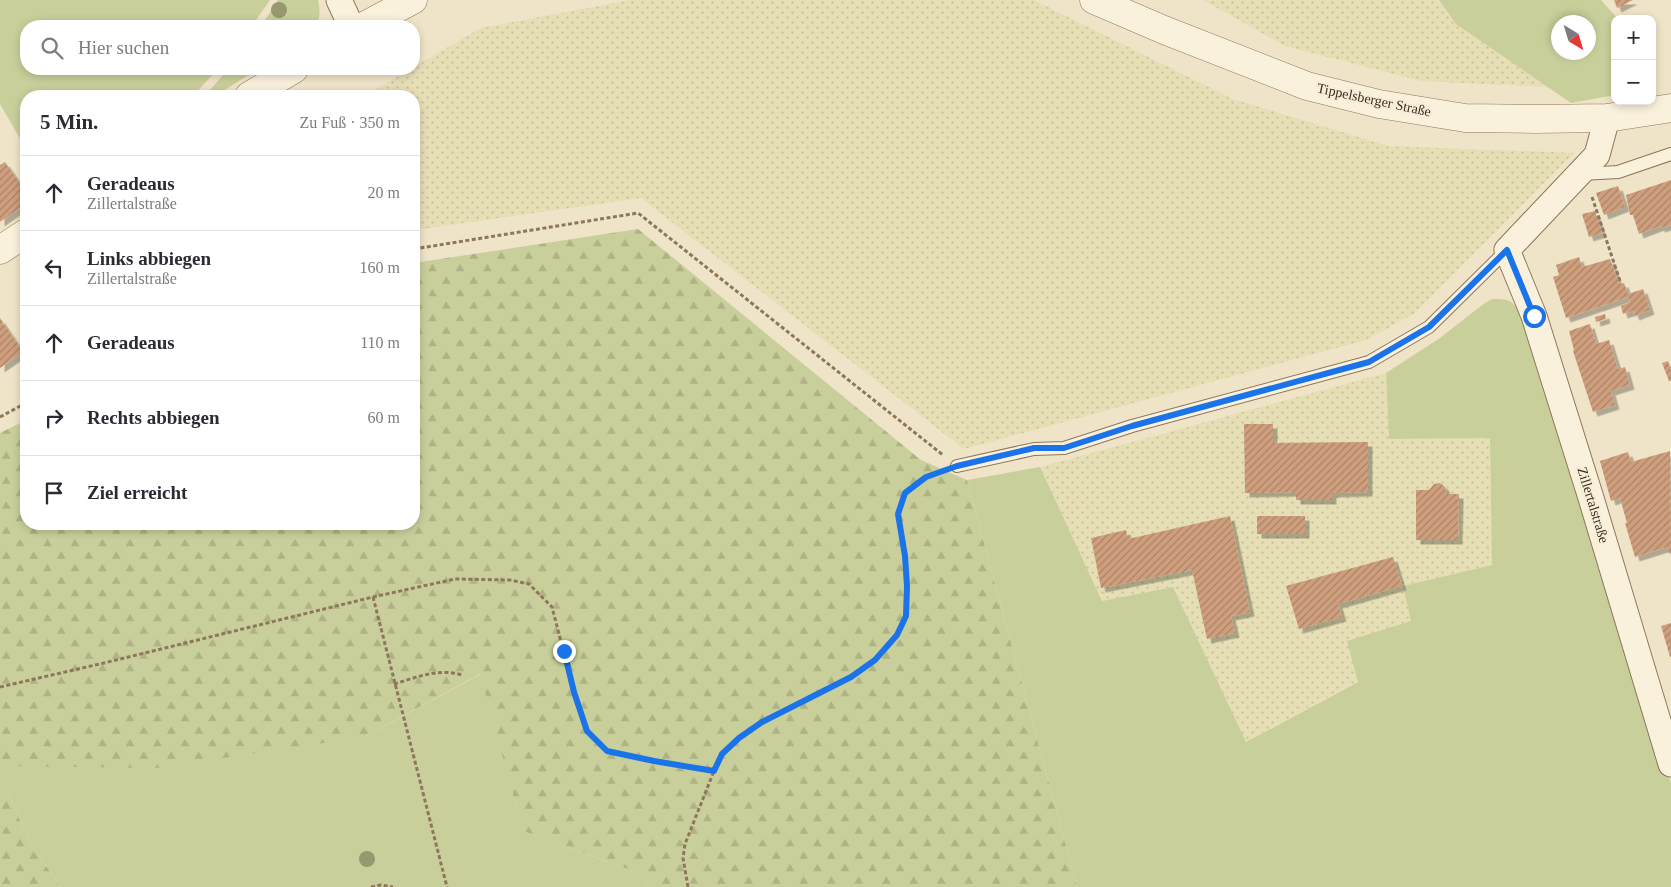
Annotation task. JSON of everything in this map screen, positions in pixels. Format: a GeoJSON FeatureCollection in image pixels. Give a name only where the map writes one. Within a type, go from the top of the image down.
{"type":"FeatureCollection","features":[{"type":"Feature","properties":{"kind":"street"},"geometry":{"type":"LineString","coordinates":[[339,0],[348,20]]}},
{"type":"Feature","properties":{"kind":"street"},"geometry":{"type":"LineString","coordinates":[[375,20],[413,0]]}},
{"type":"Feature","properties":{"kind":"street","name":"Tippelsberger Straße"},"geometry":{"type":"LineString","coordinates":[[1094,0],[1164,30],[1307,86],[1379,104],[1465,118],[1535,119],[1607,118],[1671,108]]}},
{"type":"Feature","properties":{"kind":"street"},"geometry":{"type":"LineString","coordinates":[[259,90],[284,75]]}},
{"type":"Feature","properties":{"kind":"street"},"geometry":{"type":"LineString","coordinates":[[1507,250],[1598,155],[1607,118]]}},
{"type":"Feature","properties":{"kind":"street"},"geometry":{"type":"LineString","coordinates":[[0,250],[20,237]]}},
{"type":"Feature","properties":{"kind":"street","name":"Zillertalstraße"},"geometry":{"type":"LineString","coordinates":[[1507,250],[1534,316],[1671,764]]}},
{"type":"Feature","properties":{"kind":"lane"},"geometry":{"type":"LineString","coordinates":[[1581,174],[1618,172],[1671,154]]}},
{"type":"Feature","properties":{"kind":"lane"},"geometry":{"type":"LineString","coordinates":[[957,466],[1034,448],[1064,448],[1132,426],[1369,362],[1429,327],[1507,250]]}},
{"type":"Feature","properties":{"kind":"path"},"geometry":{"type":"LineString","coordinates":[[1581,174],[1590,191],[1620,281]]}},
{"type":"Feature","properties":{"kind":"path"},"geometry":{"type":"LineString","coordinates":[[420,248],[638,213],[957,466]]}},
{"type":"Feature","properties":{"kind":"path"},"geometry":{"type":"LineString","coordinates":[[0,417],[20,406]]}},
{"type":"Feature","properties":{"kind":"path"},"geometry":{"type":"LineString","coordinates":[[688,887],[683,858],[685,844],[722,754],[739,738],[762,722],[851,677],[875,660],[897,635],[906,616],[905,556],[898,514],[905,493],[926,477],[957,466]]}},
{"type":"Feature","properties":{"kind":"path"},"geometry":{"type":"LineString","coordinates":[[0,687],[455,579],[510,580],[529,584],[552,607],[574,692],[587,731],[607,751],[714,771]]}},
{"type":"Feature","properties":{"kind":"path"},"geometry":{"type":"LineString","coordinates":[[373,597],[447,887]]}},
{"type":"Feature","properties":{"kind":"path"},"geometry":{"type":"LineString","coordinates":[[394,684],[449,671],[462,675]]}},
{"type":"Feature","properties":{"kind":"path"},"geometry":{"type":"LineString","coordinates":[[371,887],[381,885],[394,887]]}},
{"type":"Feature","properties":{"kind":"shaded area"},"geometry":{"type":"Polygon","coordinates":[[[630,0],[1034,0],[1233,99],[1388,146],[1574,153],[1414,314],[1366,340],[964,449],[641,198],[420,229],[420,90],[374,90],[401,75],[420,75],[420,64],[481,28],[630,0]]]}},
{"type":"Feature","properties":{"kind":"shaded area"},"geometry":{"type":"Polygon","coordinates":[[[1203,0],[1439,0],[1456,24],[1548,87],[1421,81],[1285,46],[1203,0]]]}},
{"type":"Feature","properties":{"kind":"shaded area"},"geometry":{"type":"Polygon","coordinates":[[[1386,373],[1389,439],[1490,438],[1492,565],[1404,586],[1412,621],[1358,681],[1245,742],[1173,587],[1102,601],[1040,467],[1386,373]]]}},
{"type":"Feature","properties":{"kind":"green space"},"geometry":{"type":"Polygon","coordinates":[[[0,0],[270,0],[256,20],[20,20],[20,75],[212,75],[199,90],[20,90],[20,139],[0,104],[0,0]]]}},
{"type":"Feature","properties":{"kind":"green space"},"geometry":{"type":"Polygon","coordinates":[[[278,0],[318,0],[320,13],[318,20],[265,20],[278,0]]]}},
{"type":"Feature","properties":{"kind":"green space"},"geometry":{"type":"Polygon","coordinates":[[[1439,0],[1601,0],[1614,15],[1611,15],[1611,96],[1571,103],[1456,24],[1439,0]]]}},
{"type":"Feature","properties":{"kind":"green space"},"geometry":{"type":"Polygon","coordinates":[[[223,75],[248,75],[225,90],[210,90],[223,75]]]}},
{"type":"Feature","properties":{"kind":"green space"},"geometry":{"type":"Polygon","coordinates":[[[638,229],[921,460],[967,480],[1077,887],[649,887],[644,875],[523,831],[480,674],[364,737],[156,768],[0,766],[0,433],[20,423],[20,530],[420,530],[420,262],[638,229]]]}},
{"type":"Feature","properties":{"kind":"green space"},"geometry":{"type":"Polygon","coordinates":[[[1492,299],[1509,301],[1518,309],[1525,320],[1631,648],[1671,783],[1671,887],[1077,887],[967,480],[1040,467],[1102,601],[1173,587],[1246,742],[1358,682],[1347,641],[1411,621],[1403,586],[1492,565],[1490,438],[1389,439],[1386,373],[1440,338],[1492,299]]]}},
{"type":"Feature","properties":{"kind":"green space"},"geometry":{"type":"Polygon","coordinates":[[[481,674],[523,831],[644,875],[649,887],[61,887],[31,845],[8,793],[0,793],[0,766],[364,737],[481,674]]]}},
{"type":"Feature","properties":{"kind":"green space"},"geometry":{"type":"Polygon","coordinates":[[[0,793],[8,793],[31,845],[61,887],[0,887],[0,793]]]}},
{"type":"Feature","properties":{"kind":"building"},"geometry":{"type":"Polygon","coordinates":[[[1614,0],[1633,0],[1617,8],[1614,0]]]}},
{"type":"Feature","properties":{"kind":"building"},"geometry":{"type":"Polygon","coordinates":[[[5,162],[20,183],[20,208],[0,222],[0,165],[5,162]]]}},
{"type":"Feature","properties":{"kind":"building"},"geometry":{"type":"Polygon","coordinates":[[[1671,180],[1671,225],[1660,228],[1660,226],[1639,234],[1633,215],[1630,215],[1626,195],[1671,180]]]}},
{"type":"Feature","properties":{"kind":"building"},"geometry":{"type":"Polygon","coordinates":[[[1618,186],[1625,207],[1604,215],[1596,193],[1618,186]]]}},
{"type":"Feature","properties":{"kind":"building"},"geometry":{"type":"Polygon","coordinates":[[[1595,211],[1602,233],[1589,237],[1582,214],[1595,211]]]}},
{"type":"Feature","properties":{"kind":"building"},"geometry":{"type":"Polygon","coordinates":[[[1579,257],[1582,267],[1610,259],[1619,284],[1624,283],[1628,294],[1643,289],[1650,310],[1635,316],[1633,311],[1623,314],[1621,306],[1630,302],[1628,297],[1566,318],[1553,277],[1559,275],[1556,265],[1579,257]]]}},
{"type":"Feature","properties":{"kind":"building"},"geometry":{"type":"Polygon","coordinates":[[[1605,314],[1606,319],[1596,322],[1595,317],[1605,314]]]}},
{"type":"Feature","properties":{"kind":"building"},"geometry":{"type":"Polygon","coordinates":[[[0,318],[20,348],[20,354],[0,368],[0,318]]]}},
{"type":"Feature","properties":{"kind":"building"},"geometry":{"type":"Polygon","coordinates":[[[1590,324],[1596,344],[1609,340],[1618,369],[1625,367],[1630,385],[1611,391],[1615,405],[1593,412],[1573,351],[1569,331],[1590,324]]]}},
{"type":"Feature","properties":{"kind":"building"},"geometry":{"type":"Polygon","coordinates":[[[1668,361],[1671,369],[1671,381],[1669,381],[1662,363],[1668,361]]]}},
{"type":"Feature","properties":{"kind":"building"},"geometry":{"type":"Polygon","coordinates":[[[1244,424],[1273,424],[1273,443],[1368,442],[1368,492],[1332,493],[1332,500],[1296,500],[1296,492],[1245,493],[1244,424]]]}},
{"type":"Feature","properties":{"kind":"building"},"geometry":{"type":"Polygon","coordinates":[[[1670,451],[1671,553],[1669,554],[1667,547],[1635,557],[1620,498],[1611,501],[1600,461],[1628,452],[1631,462],[1670,451]]]}},
{"type":"Feature","properties":{"kind":"building"},"geometry":{"type":"Polygon","coordinates":[[[1440,483],[1445,487],[1446,494],[1459,494],[1458,540],[1416,540],[1416,490],[1429,490],[1434,484],[1440,483]]]}},
{"type":"Feature","properties":{"kind":"building"},"geometry":{"type":"Polygon","coordinates":[[[1230,516],[1250,612],[1231,616],[1235,633],[1207,639],[1192,570],[1101,588],[1091,538],[1126,530],[1128,539],[1230,516]]]}},
{"type":"Feature","properties":{"kind":"building"},"geometry":{"type":"Polygon","coordinates":[[[1257,516],[1305,516],[1305,534],[1257,534],[1257,516]]]}},
{"type":"Feature","properties":{"kind":"building"},"geometry":{"type":"Polygon","coordinates":[[[1393,557],[1402,586],[1338,604],[1342,617],[1299,629],[1286,586],[1393,557]]]}},
{"type":"Feature","properties":{"kind":"building"},"geometry":{"type":"Polygon","coordinates":[[[1671,623],[1671,657],[1670,657],[1661,626],[1671,623]]]}},
{"type":"Feature","properties":{"kind":"route"},"geometry":{"type":"LineString","coordinates":[[564,651],[574,692],[587,731],[607,751],[714,771],[722,754],[739,738],[762,722],[851,677],[875,660],[897,635],[906,616],[907,586],[905,556],[898,514],[905,493],[926,477],[957,466],[1034,448],[1064,448],[1132,426],[1369,362],[1429,327],[1507,250],[1534,316]]}}]}
